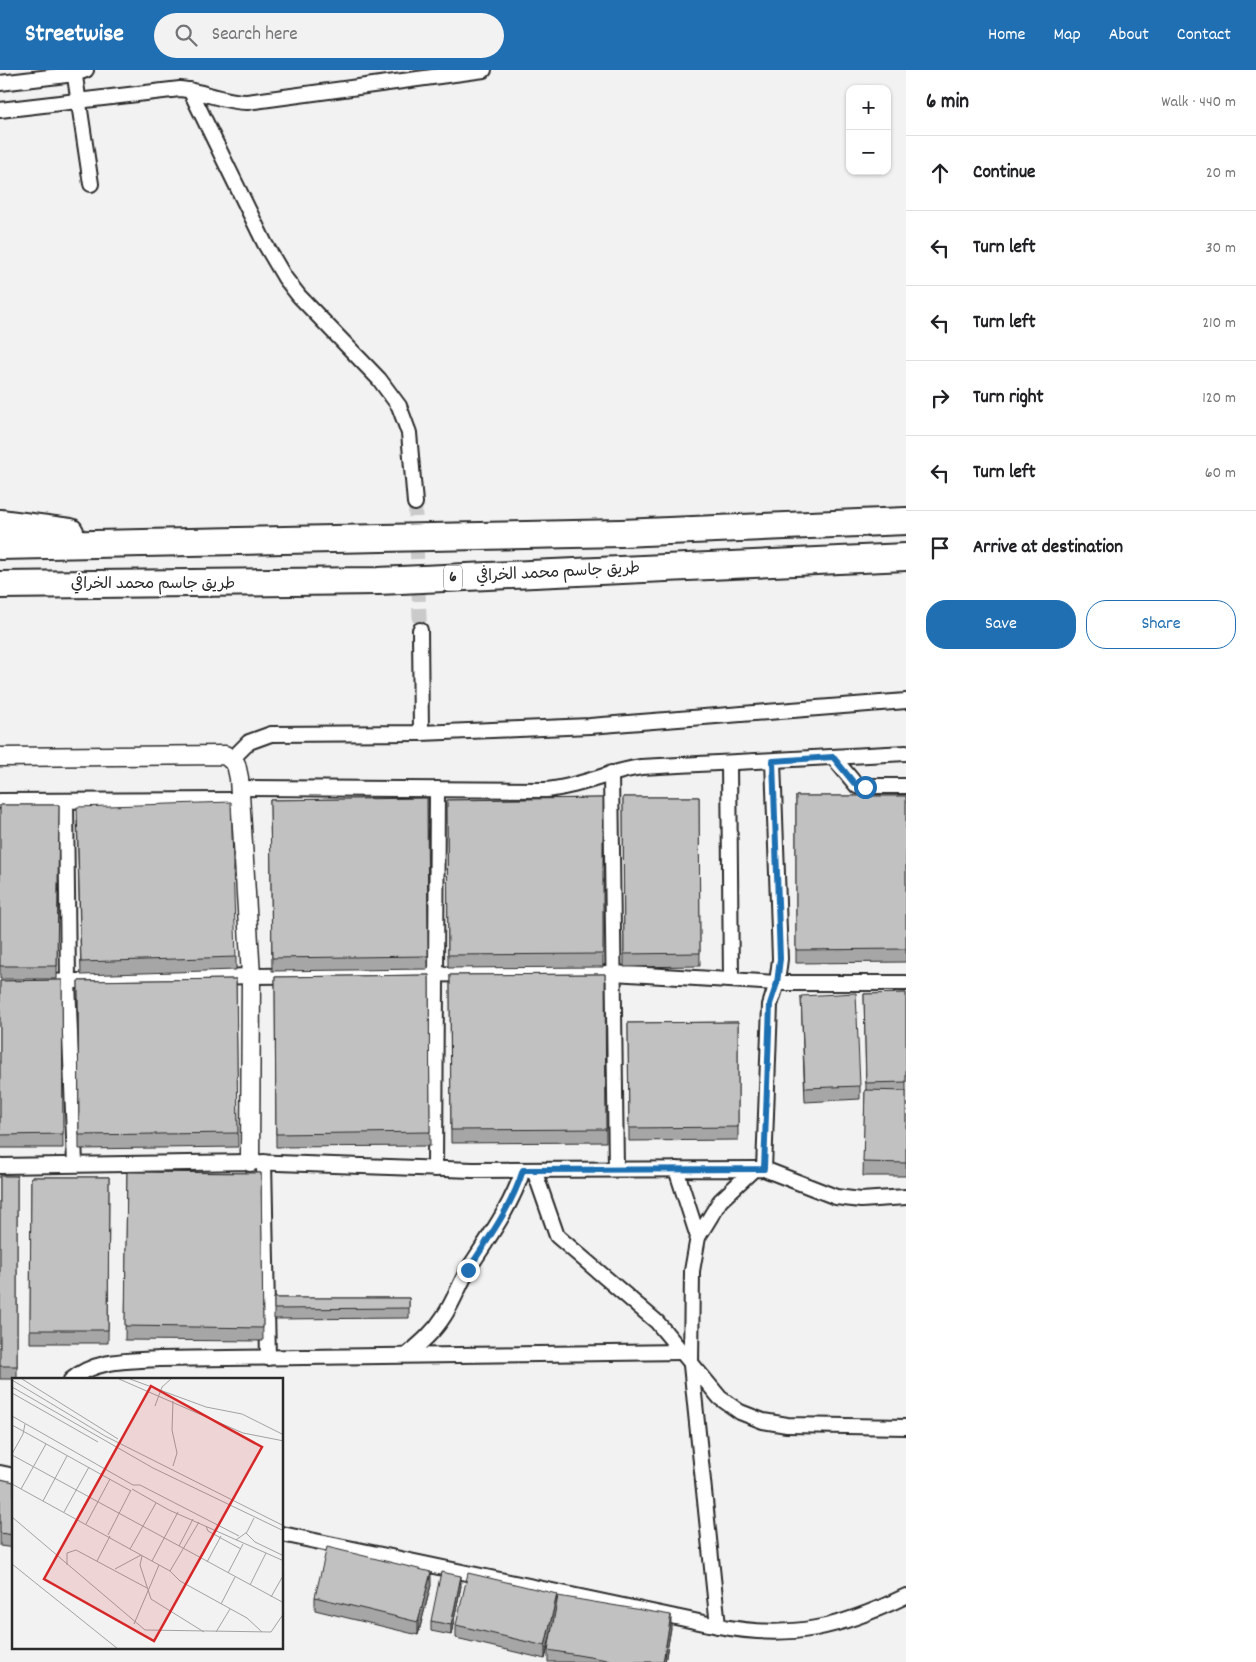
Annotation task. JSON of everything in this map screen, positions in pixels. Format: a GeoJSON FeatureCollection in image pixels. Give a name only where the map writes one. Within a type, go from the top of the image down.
{"type":"FeatureCollection","features":[{"type":"Feature","properties":{"kind":"highway"},"geometry":{"type":"LineString","coordinates":[[0,546],[621,533],[906,521]]}},
{"type":"Feature","properties":{"kind":"highway"},"geometry":{"type":"LineString","coordinates":[[0,523],[142,543]]}},
{"type":"Feature","properties":{"kind":"highway","name":"طريق جاسم محمد الخرافي"},"geometry":{"type":"LineString","coordinates":[[0,585],[378,581],[906,557]]}},
{"type":"Feature","properties":{"kind":"highway"},"geometry":{"type":"LineString","coordinates":[[0,602],[105,584]]}},
{"type":"Feature","properties":{"kind":"street"},"geometry":{"type":"LineString","coordinates":[[0,110],[79,100],[190,90],[230,100],[247,102],[484,70]]}},
{"type":"Feature","properties":{"kind":"street"},"geometry":{"type":"LineString","coordinates":[[0,83],[78,71],[79,100],[91,184]]}},
{"type":"Feature","properties":{"kind":"street"},"geometry":{"type":"LineString","coordinates":[[190,90],[265,244],[285,278],[299,296],[379,379],[399,406],[409,434],[415,503]]}},
{"type":"Feature","properties":{"kind":"street"},"geometry":{"type":"LineString","coordinates":[[420,630],[421,733]]}},
{"type":"Feature","properties":{"kind":"street"},"geometry":{"type":"LineString","coordinates":[[232,759],[249,742],[271,734],[421,733],[665,722],[850,704],[906,701]]}},
{"type":"Feature","properties":{"kind":"street"},"geometry":{"type":"LineString","coordinates":[[0,801],[437,789],[552,789],[576,785],[611,772],[640,767],[906,753]]}},
{"type":"Feature","properties":{"kind":"street"},"geometry":{"type":"LineString","coordinates":[[0,756],[225,755],[236,764],[240,794],[250,976],[257,1162],[268,1358]]}},
{"type":"Feature","properties":{"kind":"street"},"geometry":{"type":"LineString","coordinates":[[833,757],[857,786],[906,786]]}},
{"type":"Feature","properties":{"kind":"street"},"geometry":{"type":"LineString","coordinates":[[718,1626],[692,1365],[691,1280],[694,1252],[698,1238],[720,1202],[759,1169],[770,1004],[777,983],[780,959],[773,761]]}},
{"type":"Feature","properties":{"kind":"street"},"geometry":{"type":"LineString","coordinates":[[729,763],[731,980]]}},
{"type":"Feature","properties":{"kind":"street"},"geometry":{"type":"LineString","coordinates":[[611,772],[616,1169]]}},
{"type":"Feature","properties":{"kind":"street"},"geometry":{"type":"LineString","coordinates":[[435,1168],[437,789]]}},
{"type":"Feature","properties":{"kind":"street"},"geometry":{"type":"LineString","coordinates":[[66,800],[68,981],[74,1164]]}},
{"type":"Feature","properties":{"kind":"street"},"geometry":{"type":"LineString","coordinates":[[29,982],[250,976],[613,973],[777,983],[906,983]]}},
{"type":"Feature","properties":{"kind":"street"},"geometry":{"type":"LineString","coordinates":[[0,1166],[257,1162],[528,1170],[759,1169],[836,1197],[861,1200],[906,1197]]}},
{"type":"Feature","properties":{"kind":"street"},"geometry":{"type":"LineString","coordinates":[[676,1169],[698,1238]]}},
{"type":"Feature","properties":{"kind":"street"},"geometry":{"type":"LineString","coordinates":[[528,1170],[558,1236],[658,1322],[720,1398],[740,1412],[762,1421],[787,1424],[906,1427]]}},
{"type":"Feature","properties":{"kind":"street"},"geometry":{"type":"LineString","coordinates":[[407,1355],[431,1334],[444,1316],[468,1270],[528,1170]]}},
{"type":"Feature","properties":{"kind":"street"},"geometry":{"type":"LineString","coordinates":[[74,1378],[93,1367],[112,1362],[407,1355],[682,1352]]}},
{"type":"Feature","properties":{"kind":"street"},"geometry":{"type":"LineString","coordinates":[[284,1534],[718,1626],[756,1632],[814,1629],[860,1617],[906,1596]]}},
{"type":"Feature","properties":{"kind":"building"},"geometry":{"type":"Polygon","coordinates":[[[796,796],[906,796],[906,949],[796,950],[796,796]]]}},
{"type":"Feature","properties":{"kind":"building"},"geometry":{"type":"Polygon","coordinates":[[[623,797],[699,797],[700,953],[624,954],[623,797]]]}},
{"type":"Feature","properties":{"kind":"building"},"geometry":{"type":"Polygon","coordinates":[[[427,798],[428,956],[272,958],[270,800],[427,798]]]}},
{"type":"Feature","properties":{"kind":"building"},"geometry":{"type":"Polygon","coordinates":[[[603,798],[603,954],[448,955],[447,800],[603,798]]]}},
{"type":"Feature","properties":{"kind":"building"},"geometry":{"type":"Polygon","coordinates":[[[231,802],[236,957],[81,962],[77,807],[231,802]]]}},
{"type":"Feature","properties":{"kind":"building"},"geometry":{"type":"Polygon","coordinates":[[[0,805],[59,805],[57,966],[0,966],[0,805]]]}},
{"type":"Feature","properties":{"kind":"building"},"geometry":{"type":"Polygon","coordinates":[[[605,974],[606,1129],[451,1130],[450,975],[605,974]]]}},
{"type":"Feature","properties":{"kind":"building"},"geometry":{"type":"Polygon","coordinates":[[[429,975],[430,1132],[276,1134],[275,977],[429,975]]]}},
{"type":"Feature","properties":{"kind":"building"},"geometry":{"type":"Polygon","coordinates":[[[236,979],[238,1133],[79,1135],[78,981],[236,979]]]}},
{"type":"Feature","properties":{"kind":"building"},"geometry":{"type":"Polygon","coordinates":[[[62,980],[63,1134],[0,1135],[0,981],[62,980]]]}},
{"type":"Feature","properties":{"kind":"building"},"geometry":{"type":"Polygon","coordinates":[[[856,993],[860,1086],[805,1088],[801,996],[856,993]]]}},
{"type":"Feature","properties":{"kind":"building"},"geometry":{"type":"Polygon","coordinates":[[[906,993],[906,1082],[866,1083],[864,994],[906,993]]]}},
{"type":"Feature","properties":{"kind":"building"},"geometry":{"type":"Polygon","coordinates":[[[738,1022],[738,1127],[629,1128],[628,1023],[738,1022]]]}},
{"type":"Feature","properties":{"kind":"building"},"geometry":{"type":"Polygon","coordinates":[[[865,1090],[906,1091],[906,1163],[863,1162],[865,1090]]]}},
{"type":"Feature","properties":{"kind":"building"},"geometry":{"type":"Polygon","coordinates":[[[127,1172],[261,1173],[263,1328],[125,1326],[127,1172]]]}},
{"type":"Feature","properties":{"kind":"building"},"geometry":{"type":"Polygon","coordinates":[[[0,1176],[17,1176],[17,1366],[0,1366],[0,1176]]]}},
{"type":"Feature","properties":{"kind":"building"},"geometry":{"type":"Polygon","coordinates":[[[31,1177],[109,1177],[108,1330],[30,1330],[31,1177]]]}},
{"type":"Feature","properties":{"kind":"building"},"geometry":{"type":"Polygon","coordinates":[[[274,1298],[409,1298],[409,1308],[274,1309],[274,1298]]]}},
{"type":"Feature","properties":{"kind":"building"},"geometry":{"type":"Polygon","coordinates":[[[0,1479],[12,1482],[12,1535],[0,1533],[0,1479]]]}},
{"type":"Feature","properties":{"kind":"building"},"geometry":{"type":"Polygon","coordinates":[[[327,1547],[431,1572],[418,1622],[315,1597],[327,1547]]]}},
{"type":"Feature","properties":{"kind":"building"},"geometry":{"type":"Polygon","coordinates":[[[441,1572],[461,1576],[451,1625],[431,1621],[441,1572]]]}},
{"type":"Feature","properties":{"kind":"building"},"geometry":{"type":"Polygon","coordinates":[[[468,1573],[557,1594],[545,1646],[456,1625],[468,1573]]]}},
{"type":"Feature","properties":{"kind":"building"},"geometry":{"type":"Polygon","coordinates":[[[558,1596],[671,1615],[663,1662],[619,1662],[548,1650],[558,1596]]]}},
{"type":"Feature","properties":{"kind":"tunnel"},"geometry":{"type":"LineString","coordinates":[[415,503],[420,630]]}},
{"type":"Feature","properties":{"kind":"route"},"geometry":{"type":"LineString","coordinates":[[468,1270],[494,1229],[518,1185],[523,1170],[764,1169],[770,1004],[777,983],[780,959],[773,761],[833,757],[857,786],[865,787]]}}]}
